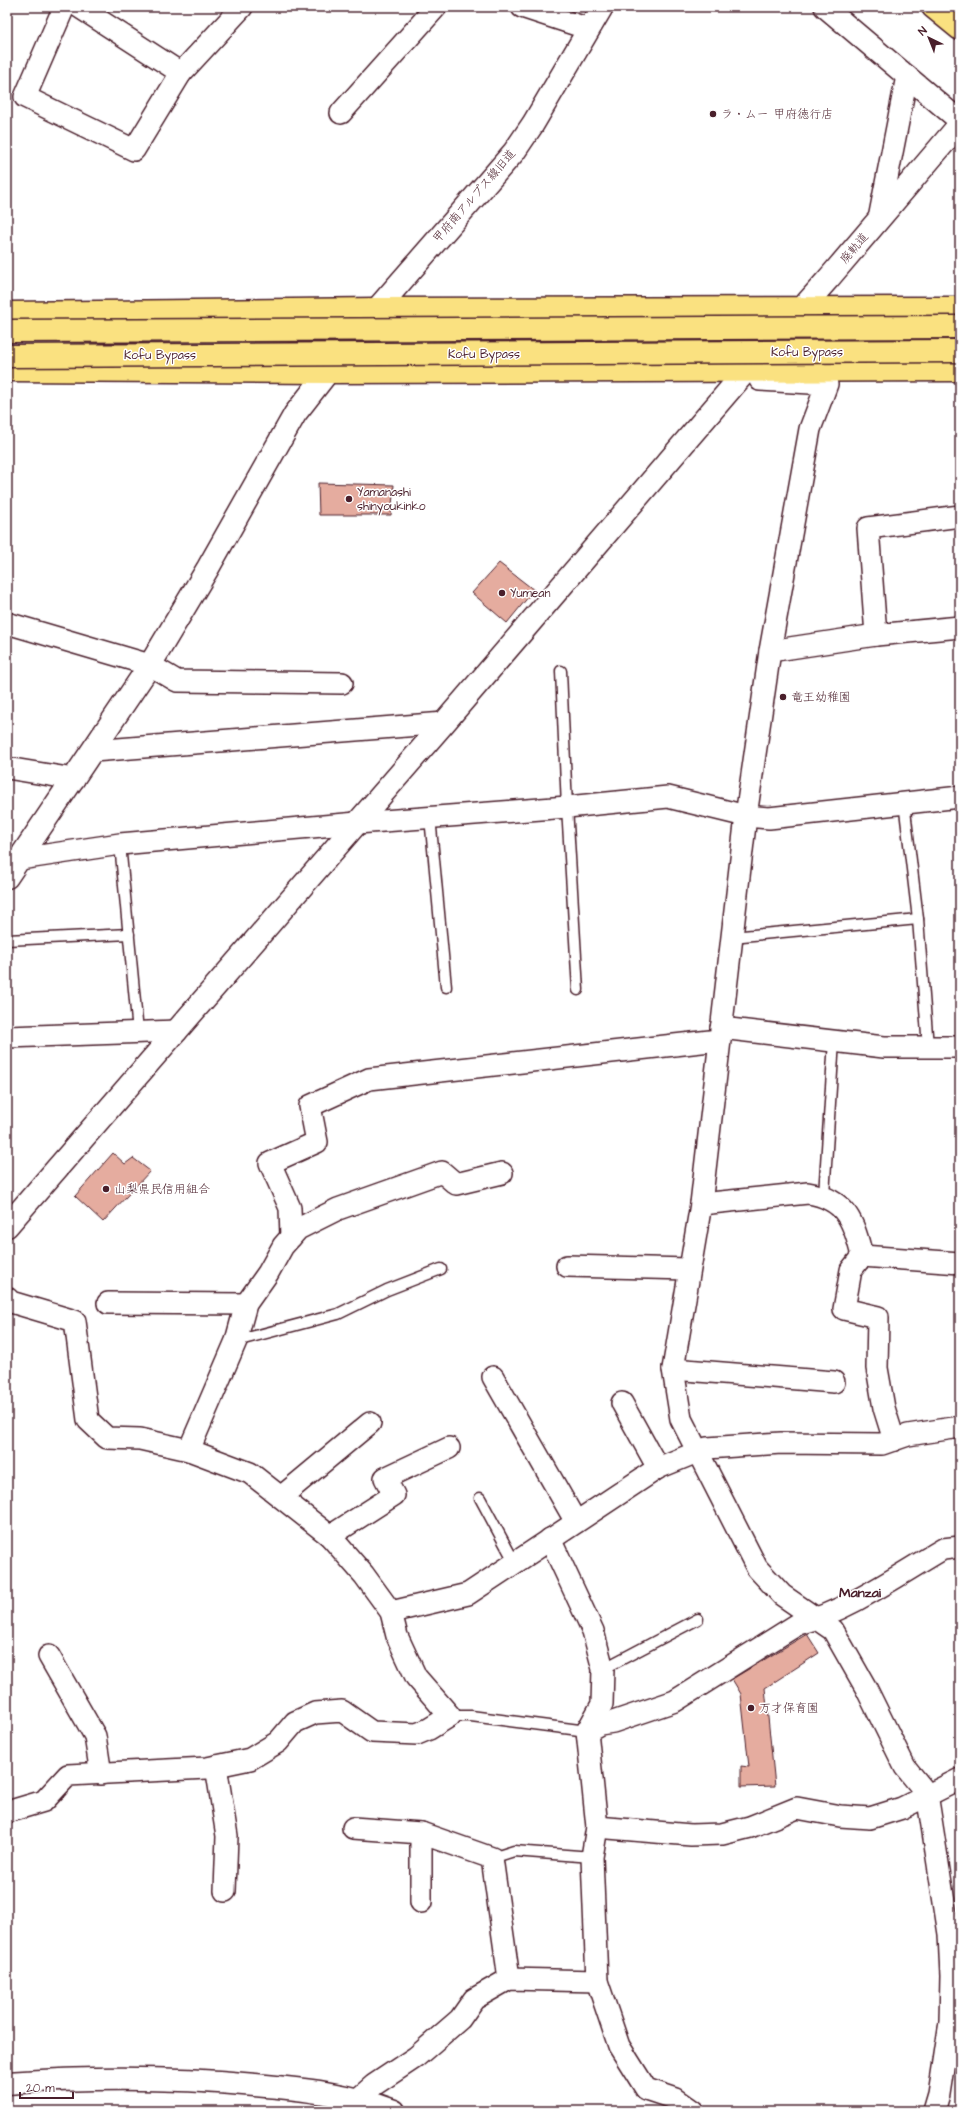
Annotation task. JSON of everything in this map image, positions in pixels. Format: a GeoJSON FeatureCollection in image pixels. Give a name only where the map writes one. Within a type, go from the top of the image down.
{"type":"FeatureCollection","features":[{"type":"Feature","properties":{"kind":"highway"},"geometry":{"type":"LineString","coordinates":[[933,7],[960,28]]}},
{"type":"Feature","properties":{"kind":"highway"},"geometry":{"type":"LineString","coordinates":[[7,313],[377,309],[804,307],[960,308]]}},
{"type":"Feature","properties":{"kind":"highway","name":"Kofu Bypass"},"geometry":{"type":"LineString","coordinates":[[7,331],[960,327]]}},
{"type":"Feature","properties":{"kind":"highway","name":"Kofu Bypass"},"geometry":{"type":"LineString","coordinates":[[7,356],[960,351]]}},
{"type":"Feature","properties":{"kind":"highway"},"geometry":{"type":"LineString","coordinates":[[7,370],[743,375],[960,370]]}},
{"type":"Feature","properties":{"kind":"street"},"geometry":{"type":"LineString","coordinates":[[64,7],[25,97],[134,150],[181,73],[242,7]]}},
{"type":"Feature","properties":{"kind":"street"},"geometry":{"type":"LineString","coordinates":[[79,7],[181,73]]}},
{"type":"Feature","properties":{"kind":"street"},"geometry":{"type":"LineString","coordinates":[[341,113],[436,7]]}},
{"type":"Feature","properties":{"kind":"street"},"geometry":{"type":"LineString","coordinates":[[522,7],[589,29]]}},
{"type":"Feature","properties":{"kind":"street","name":"甲府南アルプス線旧道"},"geometry":{"type":"LineString","coordinates":[[7,877],[150,665],[208,568],[295,414],[377,309],[514,152],[533,124],[602,7]]}},
{"type":"Feature","properties":{"kind":"street"},"geometry":{"type":"LineString","coordinates":[[825,7],[960,121]]}},
{"type":"Feature","properties":{"kind":"street"},"geometry":{"type":"LineString","coordinates":[[879,219],[907,76]]}},
{"type":"Feature","properties":{"kind":"street","name":"廃軌道"},"geometry":{"type":"LineString","coordinates":[[7,1226],[178,1031],[743,375],[804,307],[960,124]]}},
{"type":"Feature","properties":{"kind":"street"},"geometry":{"type":"LineString","coordinates":[[743,375],[827,384],[810,429],[770,650],[746,816],[701,1204],[673,1369],[680,1419],[757,1568],[782,1595],[834,1630],[866,1688],[905,1767],[927,1794],[951,1894],[950,1934],[956,1977],[939,2094],[934,2111]]}},
{"type":"Feature","properties":{"kind":"street"},"geometry":{"type":"LineString","coordinates":[[876,635],[868,528],[960,516]]}},
{"type":"Feature","properties":{"kind":"street"},"geometry":{"type":"LineString","coordinates":[[7,623],[150,665],[177,682],[342,683]]}},
{"type":"Feature","properties":{"kind":"street"},"geometry":{"type":"LineString","coordinates":[[770,650],[876,635],[960,627]]}},
{"type":"Feature","properties":{"kind":"street"},"geometry":{"type":"LineString","coordinates":[[93,751],[444,723]]}},
{"type":"Feature","properties":{"kind":"street"},"geometry":{"type":"LineString","coordinates":[[7,768],[74,779]]}},
{"type":"Feature","properties":{"kind":"street"},"geometry":{"type":"LineString","coordinates":[[20,859],[120,844],[357,823],[567,807],[668,797],[746,816],[769,818],[960,797]]}},
{"type":"Feature","properties":{"kind":"street"},"geometry":{"type":"LineString","coordinates":[[7,1038],[178,1031]]}},
{"type":"Feature","properties":{"kind":"street"},"geometry":{"type":"LineString","coordinates":[[291,1237],[290,1208],[270,1163],[317,1142],[310,1106],[368,1079],[720,1034],[834,1041],[884,1047],[960,1047]]}},
{"type":"Feature","properties":{"kind":"street"},"geometry":{"type":"LineString","coordinates":[[189,1450],[236,1341],[246,1304],[268,1273],[283,1246],[298,1229],[338,1208],[442,1172],[456,1184],[502,1173]]}},
{"type":"Feature","properties":{"kind":"street"},"geometry":{"type":"LineString","coordinates":[[701,1204],[808,1193],[824,1195],[840,1207],[850,1218],[856,1229],[862,1256]]}},
{"type":"Feature","properties":{"kind":"street"},"geometry":{"type":"LineString","coordinates":[[862,1256],[960,1263]]}},
{"type":"Feature","properties":{"kind":"street"},"geometry":{"type":"LineString","coordinates":[[862,1256],[851,1270],[844,1308],[878,1317],[876,1368],[884,1408],[894,1440]]}},
{"type":"Feature","properties":{"kind":"street"},"geometry":{"type":"LineString","coordinates":[[567,1266],[689,1269]]}},
{"type":"Feature","properties":{"kind":"street"},"geometry":{"type":"LineString","coordinates":[[7,1298],[11,1302],[75,1321],[88,1420],[108,1438],[140,1439],[189,1450],[250,1473],[330,1536],[364,1575],[391,1612],[397,1636],[416,1677],[450,1716],[429,1729],[417,1734],[372,1732],[342,1711],[315,1713],[294,1722],[278,1742],[250,1759],[216,1766],[68,1775],[44,1801],[7,1812]]}},
{"type":"Feature","properties":{"kind":"street"},"geometry":{"type":"LineString","coordinates":[[108,1303],[246,1304]]}},
{"type":"Feature","properties":{"kind":"street"},"geometry":{"type":"LineString","coordinates":[[673,1369],[834,1382]]}},
{"type":"Feature","properties":{"kind":"street"},"geometry":{"type":"LineString","coordinates":[[493,1377],[576,1522]]}},
{"type":"Feature","properties":{"kind":"street"},"geometry":{"type":"LineString","coordinates":[[622,1403],[658,1468]]}},
{"type":"Feature","properties":{"kind":"street"},"geometry":{"type":"LineString","coordinates":[[281,1497],[370,1423]]}},
{"type":"Feature","properties":{"kind":"street"},"geometry":{"type":"LineString","coordinates":[[391,1612],[468,1594],[658,1468],[707,1448],[781,1443],[882,1444],[908,1435],[960,1427]]}},
{"type":"Feature","properties":{"kind":"street"},"geometry":{"type":"LineString","coordinates":[[330,1536],[394,1495],[384,1478],[448,1448]]}},
{"type":"Feature","properties":{"kind":"street"},"geometry":{"type":"LineString","coordinates":[[550,1539],[593,1630],[603,1669],[602,1704],[587,1731],[597,1827],[592,1857],[597,1981],[619,2046],[646,2089],[676,2099],[693,2111]]}},
{"type":"Feature","properties":{"kind":"street"},"geometry":{"type":"LineString","coordinates":[[587,1731],[600,1724],[613,1722],[675,1701],[798,1624],[818,1619],[840,1608],[943,1549],[960,1547]]}},
{"type":"Feature","properties":{"kind":"street"},"geometry":{"type":"LineString","coordinates":[[49,1656],[95,1736],[101,1774]]}},
{"type":"Feature","properties":{"kind":"street"},"geometry":{"type":"LineString","coordinates":[[216,1766],[227,1836],[225,1891]]}},
{"type":"Feature","properties":{"kind":"street"},"geometry":{"type":"LineString","coordinates":[[597,1827],[691,1835],[722,1834],[750,1827],[797,1808],[840,1816],[870,1818],[902,1808],[927,1794],[960,1779]]}},
{"type":"Feature","properties":{"kind":"street"},"geometry":{"type":"LineString","coordinates":[[353,1828],[421,1833],[492,1858],[509,1980]]}},
{"type":"Feature","properties":{"kind":"street"},"geometry":{"type":"LineString","coordinates":[[421,1833],[421,1902]]}},
{"type":"Feature","properties":{"kind":"street"},"geometry":{"type":"LineString","coordinates":[[358,2099],[374,2085],[416,2057],[454,2024],[474,1999],[509,1980],[597,1981]]}},
{"type":"Feature","properties":{"kind":"street"},"geometry":{"type":"LineString","coordinates":[[7,2083],[74,2078],[146,2078],[233,2082],[318,2090],[358,2099],[394,2111]]}},
{"type":"Feature","properties":{"kind":"lane"},"geometry":{"type":"LineString","coordinates":[[561,671],[567,807],[578,990]]}},
{"type":"Feature","properties":{"kind":"lane"},"geometry":{"type":"LineString","coordinates":[[904,802],[918,919],[928,1047]]}},
{"type":"Feature","properties":{"kind":"lane"},"geometry":{"type":"LineString","coordinates":[[430,817],[446,987]]}},
{"type":"Feature","properties":{"kind":"lane"},"geometry":{"type":"LineString","coordinates":[[120,844],[138,1032]]}},
{"type":"Feature","properties":{"kind":"lane"},"geometry":{"type":"LineString","coordinates":[[732,937],[918,919]]}},
{"type":"Feature","properties":{"kind":"lane"},"geometry":{"type":"LineString","coordinates":[[7,940],[129,934]]}},
{"type":"Feature","properties":{"kind":"lane"},"geometry":{"type":"LineString","coordinates":[[824,1195],[834,1041]]}},
{"type":"Feature","properties":{"kind":"lane"},"geometry":{"type":"LineString","coordinates":[[236,1341],[338,1314],[387,1290],[441,1269]]}},
{"type":"Feature","properties":{"kind":"lane"},"geometry":{"type":"LineString","coordinates":[[480,1498],[515,1563]]}},
{"type":"Feature","properties":{"kind":"lane"},"geometry":{"type":"LineString","coordinates":[[603,1669],[698,1619]]}},
{"type":"Feature","properties":{"kind":"lane"},"geometry":{"type":"LineString","coordinates":[[450,1716],[471,1716],[587,1731]]}},
{"type":"Feature","properties":{"kind":"lane"},"geometry":{"type":"LineString","coordinates":[[492,1858],[514,1851],[592,1857]]}},
{"type":"Feature","properties":{"kind":"building"},"geometry":{"type":"Polygon","coordinates":[[[318,483],[394,485],[391,515],[319,515],[318,483]]]}},
{"type":"Feature","properties":{"kind":"building"},"geometry":{"type":"Polygon","coordinates":[[[499,563],[534,590],[507,623],[472,593],[499,563]]]}},
{"type":"Feature","properties":{"kind":"building"},"geometry":{"type":"Polygon","coordinates":[[[113,1153],[125,1164],[133,1158],[150,1171],[103,1222],[75,1196],[113,1153]]]}},
{"type":"Feature","properties":{"kind":"building"},"geometry":{"type":"Polygon","coordinates":[[[807,1634],[819,1653],[765,1688],[775,1786],[741,1787],[741,1766],[749,1767],[741,1694],[732,1679],[807,1634]]]}},
{"type":"Feature","properties":{"kind":"place","name":"ラ・ムー 甲府徳行店"},"geometry":{"type":"Point","coordinates":[713,114]}},
{"type":"Feature","properties":{"kind":"place","name":"Yamanashi shinyoukinko"},"geometry":{"type":"Point","coordinates":[349,499]}},
{"type":"Feature","properties":{"kind":"place","name":"Yumean"},"geometry":{"type":"Point","coordinates":[502,593]}},
{"type":"Feature","properties":{"kind":"place","name":"竜王幼稚園"},"geometry":{"type":"Point","coordinates":[783,697]}},
{"type":"Feature","properties":{"kind":"place","name":"山梨県民信用組合"},"geometry":{"type":"Point","coordinates":[106,1189]}},
{"type":"Feature","properties":{"kind":"place","name":"万才保育園"},"geometry":{"type":"Point","coordinates":[751,1708]}},
{"type":"Feature","properties":{"kind":"district","name":"Manzai"},"geometry":{"type":"Point","coordinates":[860,1592]}}]}
